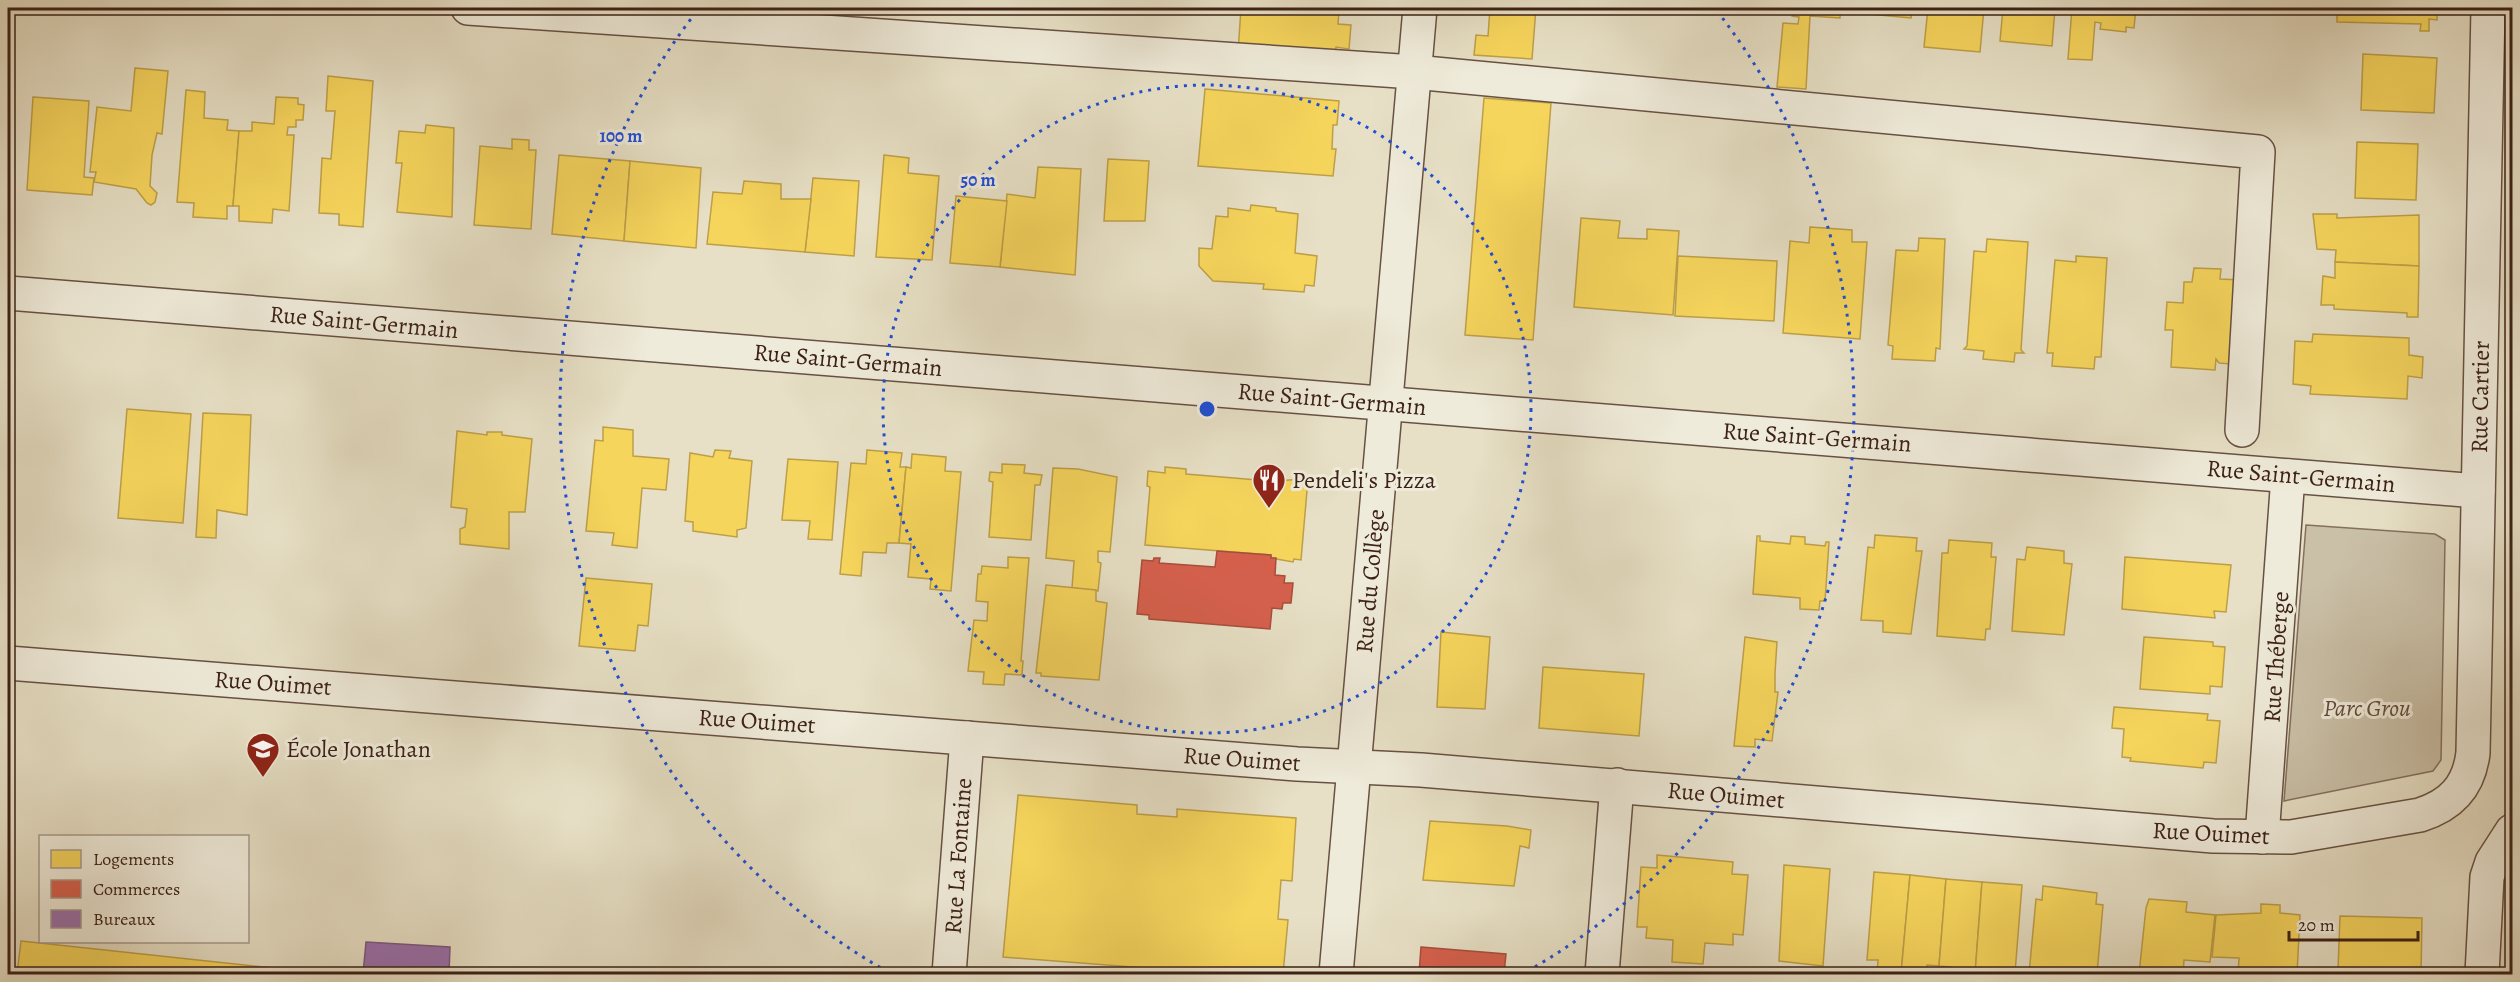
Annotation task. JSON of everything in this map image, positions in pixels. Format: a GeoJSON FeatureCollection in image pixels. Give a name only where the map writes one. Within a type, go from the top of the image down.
{"type":"FeatureCollection","features":[{"type":"Feature","properties":{"kind":"street"},"geometry":{"type":"LineString","coordinates":[[468,8],[1414,72],[2258,152],[2242,430]]}},
{"type":"Feature","properties":{"kind":"street","name":"Rue du Collège"},"geometry":{"type":"LineString","coordinates":[[1336,975],[1420,8]]}},
{"type":"Feature","properties":{"kind":"street","name":"Rue Cartier"},"geometry":{"type":"LineString","coordinates":[[2464,785],[2470,771],[2473,753],[2488,8]]}},
{"type":"Feature","properties":{"kind":"street","name":"Rue Saint-Germain"},"geometry":{"type":"LineString","coordinates":[[8,293],[2478,491]]}},
{"type":"Feature","properties":{"kind":"street","name":"Rue Théberge"},"geometry":{"type":"LineString","coordinates":[[2262,837],[2288,476]]}},
{"type":"Feature","properties":{"kind":"street","name":"Rue Ouimet"},"geometry":{"type":"LineString","coordinates":[[8,663],[967,738],[1617,785],[2213,836],[2262,837],[2314,834],[2420,815],[2446,804],[2464,785]]}},
{"type":"Feature","properties":{"kind":"street","name":"Rue La Fontaine"},"geometry":{"type":"LineString","coordinates":[[950,975],[967,738]]}},
{"type":"Feature","properties":{"kind":"street"},"geometry":{"type":"LineString","coordinates":[[1602,975],[1617,785]]}},
{"type":"Feature","properties":{"kind":"street"},"geometry":{"type":"LineString","coordinates":[[2482,975],[2487,877],[2492,862],[2512,831]]}},
{"type":"Feature","properties":{"kind":"green space","name":"Parc Grou"},"geometry":{"type":"Polygon","coordinates":[[[2306,525],[2435,534],[2445,540],[2441,760],[2433,771],[2284,801],[2306,525]]]}},
{"type":"Feature","properties":{"kind":"building: Logements"},"geometry":{"type":"Polygon","coordinates":[[[1241,8],[1339,11],[1338,24],[1351,25],[1349,49],[1336,47],[1335,61],[1238,53],[1241,8]]]}},
{"type":"Feature","properties":{"kind":"building: Logements"},"geometry":{"type":"Polygon","coordinates":[[[1293,8],[1339,8],[1339,11],[1293,8]]]}},
{"type":"Feature","properties":{"kind":"building: Logements"},"geometry":{"type":"Polygon","coordinates":[[[1490,8],[1536,8],[1532,59],[1474,55],[1476,35],[1488,36],[1490,8]]]}},
{"type":"Feature","properties":{"kind":"building: Logements"},"geometry":{"type":"Polygon","coordinates":[[[1793,8],[1840,8],[1840,18],[1810,16],[1806,89],[1777,87],[1783,23],[1798,24],[1799,17],[1792,16],[1793,8]]]}},
{"type":"Feature","properties":{"kind":"building: Logements"},"geometry":{"type":"Polygon","coordinates":[[[1870,8],[1912,8],[1911,18],[1869,14],[1870,8]]]}},
{"type":"Feature","properties":{"kind":"building: Logements"},"geometry":{"type":"Polygon","coordinates":[[[1928,8],[1984,8],[1980,52],[1924,47],[1928,8]]]}},
{"type":"Feature","properties":{"kind":"building: Logements"},"geometry":{"type":"Polygon","coordinates":[[[2003,8],[2055,8],[2052,46],[2000,41],[2003,8]]]}},
{"type":"Feature","properties":{"kind":"building: Logements"},"geometry":{"type":"Polygon","coordinates":[[[2072,8],[2136,8],[2134,28],[2126,27],[2126,32],[2100,29],[2101,23],[2095,22],[2092,60],[2068,59],[2072,8]]]}},
{"type":"Feature","properties":{"kind":"building: Logements"},"geometry":{"type":"Polygon","coordinates":[[[2328,8],[2437,8],[2437,20],[2429,19],[2429,31],[2420,31],[2421,24],[2337,22],[2337,13],[2328,13],[2328,8]]]}},
{"type":"Feature","properties":{"kind":"building: Logements"},"geometry":{"type":"Polygon","coordinates":[[[2363,54],[2437,58],[2434,113],[2361,110],[2363,54]]]}},
{"type":"Feature","properties":{"kind":"building: Logements"},"geometry":{"type":"Polygon","coordinates":[[[135,68],[168,71],[162,134],[157,133],[152,155],[150,186],[157,193],[155,202],[151,205],[136,189],[94,182],[96,172],[90,172],[97,107],[131,111],[135,68]]]}},
{"type":"Feature","properties":{"kind":"building: Logements"},"geometry":{"type":"Polygon","coordinates":[[[328,76],[373,81],[363,227],[339,225],[339,214],[319,213],[322,158],[331,159],[335,111],[326,111],[328,76]]]}},
{"type":"Feature","properties":{"kind":"building: Logements"},"geometry":{"type":"Polygon","coordinates":[[[1205,89],[1339,101],[1337,125],[1333,125],[1332,149],[1336,149],[1333,176],[1198,166],[1205,89]]]}},
{"type":"Feature","properties":{"kind":"building: Logements"},"geometry":{"type":"Polygon","coordinates":[[[186,90],[205,92],[204,118],[228,120],[227,130],[239,131],[233,206],[227,206],[227,219],[193,217],[194,203],[177,202],[186,90]]]}},
{"type":"Feature","properties":{"kind":"building: Logements"},"geometry":{"type":"Polygon","coordinates":[[[33,97],[89,101],[84,177],[94,178],[92,195],[27,190],[33,97]]]}},
{"type":"Feature","properties":{"kind":"building: Logements"},"geometry":{"type":"Polygon","coordinates":[[[276,97],[298,98],[298,104],[304,105],[303,120],[296,120],[296,127],[288,127],[287,135],[294,135],[289,211],[273,209],[272,223],[239,221],[239,206],[233,206],[239,131],[252,131],[252,122],[274,124],[276,97]]]}},
{"type":"Feature","properties":{"kind":"building: Logements"},"geometry":{"type":"Polygon","coordinates":[[[1484,98],[1551,103],[1533,340],[1465,335],[1484,98]]]}},
{"type":"Feature","properties":{"kind":"building: Logements"},"geometry":{"type":"Polygon","coordinates":[[[426,125],[454,128],[452,217],[397,212],[402,163],[396,163],[399,131],[425,133],[426,125]]]}},
{"type":"Feature","properties":{"kind":"building: Logements"},"geometry":{"type":"Polygon","coordinates":[[[512,139],[529,140],[529,150],[536,150],[531,229],[474,225],[480,146],[512,149],[512,139]]]}},
{"type":"Feature","properties":{"kind":"building: Logements"},"geometry":{"type":"Polygon","coordinates":[[[2357,142],[2418,144],[2416,200],[2355,198],[2357,142]]]}},
{"type":"Feature","properties":{"kind":"building: Logements"},"geometry":{"type":"Polygon","coordinates":[[[559,155],[630,161],[624,241],[552,234],[559,155]]]}},
{"type":"Feature","properties":{"kind":"building: Logements"},"geometry":{"type":"Polygon","coordinates":[[[884,155],[909,158],[908,173],[939,176],[932,260],[876,257],[884,155]]]}},
{"type":"Feature","properties":{"kind":"building: Logements"},"geometry":{"type":"Polygon","coordinates":[[[1108,159],[1149,161],[1145,221],[1104,221],[1108,159]]]}},
{"type":"Feature","properties":{"kind":"building: Logements"},"geometry":{"type":"Polygon","coordinates":[[[630,161],[701,168],[696,248],[624,241],[630,161]]]}},
{"type":"Feature","properties":{"kind":"building: Logements"},"geometry":{"type":"Polygon","coordinates":[[[1038,167],[1081,169],[1075,275],[1000,267],[1007,194],[1035,198],[1038,167]]]}},
{"type":"Feature","properties":{"kind":"building: Logements"},"geometry":{"type":"Polygon","coordinates":[[[813,178],[859,181],[854,256],[805,252],[813,178]]]}},
{"type":"Feature","properties":{"kind":"building: Logements"},"geometry":{"type":"Polygon","coordinates":[[[744,181],[781,184],[781,199],[811,199],[805,252],[707,244],[713,192],[742,194],[744,181]]]}},
{"type":"Feature","properties":{"kind":"building: Logements"},"geometry":{"type":"Polygon","coordinates":[[[956,196],[1007,201],[1000,267],[950,263],[956,196]]]}},
{"type":"Feature","properties":{"kind":"building: Logements"},"geometry":{"type":"Polygon","coordinates":[[[1251,205],[1298,214],[1295,253],[1317,256],[1314,286],[1305,285],[1304,292],[1263,289],[1264,284],[1213,281],[1199,266],[1199,248],[1212,249],[1216,216],[1228,217],[1228,208],[1250,211],[1251,205]]]}},
{"type":"Feature","properties":{"kind":"building: Logements"},"geometry":{"type":"Polygon","coordinates":[[[2313,214],[2337,214],[2337,218],[2419,215],[2419,266],[2335,262],[2336,250],[2317,249],[2313,214]]]}},
{"type":"Feature","properties":{"kind":"building: Logements"},"geometry":{"type":"Polygon","coordinates":[[[1581,218],[1620,221],[1618,238],[1647,239],[1647,229],[1679,231],[1673,315],[1574,307],[1581,218]]]}},
{"type":"Feature","properties":{"kind":"building: Logements"},"geometry":{"type":"Polygon","coordinates":[[[1810,227],[1852,230],[1852,242],[1867,242],[1860,339],[1783,333],[1790,241],[1809,243],[1810,227]]]}},
{"type":"Feature","properties":{"kind":"building: Logements"},"geometry":{"type":"Polygon","coordinates":[[[1919,238],[1945,239],[1940,349],[1936,348],[1935,361],[1892,359],[1893,346],[1888,345],[1896,250],[1918,251],[1919,238]]]}},
{"type":"Feature","properties":{"kind":"building: Logements"},"geometry":{"type":"Polygon","coordinates":[[[1987,239],[2028,242],[2021,350],[2024,353],[2015,353],[2014,362],[1983,359],[1984,351],[1964,349],[1967,346],[1974,251],[1986,252],[1987,239]]]}},
{"type":"Feature","properties":{"kind":"building: Logements"},"geometry":{"type":"Polygon","coordinates":[[[1678,256],[1777,261],[1774,321],[1675,316],[1678,256]]]}},
{"type":"Feature","properties":{"kind":"building: Logements"},"geometry":{"type":"Polygon","coordinates":[[[2076,256],[2107,258],[2101,357],[2095,357],[2094,369],[2052,366],[2053,353],[2047,353],[2055,260],[2076,262],[2076,256]]]}},
{"type":"Feature","properties":{"kind":"building: Logements"},"geometry":{"type":"Polygon","coordinates":[[[2335,262],[2419,266],[2418,317],[2407,317],[2407,313],[2334,309],[2334,305],[2321,305],[2323,276],[2335,278],[2335,262]]]}},
{"type":"Feature","properties":{"kind":"building: Logements"},"geometry":{"type":"Polygon","coordinates":[[[2194,268],[2221,269],[2220,279],[2242,280],[2230,364],[2219,363],[2216,359],[2215,370],[2171,367],[2173,330],[2165,330],[2167,302],[2183,303],[2184,282],[2192,282],[2194,268]]]}},
{"type":"Feature","properties":{"kind":"building: Logements"},"geometry":{"type":"Polygon","coordinates":[[[2313,334],[2409,338],[2409,355],[2423,357],[2422,378],[2408,376],[2407,399],[2310,394],[2311,386],[2293,384],[2295,341],[2312,342],[2313,334]]]}},
{"type":"Feature","properties":{"kind":"building: Logements"},"geometry":{"type":"Polygon","coordinates":[[[127,409],[191,414],[183,523],[118,518],[127,409]]]}},
{"type":"Feature","properties":{"kind":"building: Logements"},"geometry":{"type":"Polygon","coordinates":[[[203,413],[251,415],[247,515],[217,510],[216,538],[196,537],[203,413]]]}},
{"type":"Feature","properties":{"kind":"building: Logements"},"geometry":{"type":"Polygon","coordinates":[[[603,427],[633,430],[633,456],[669,459],[666,490],[642,488],[637,548],[612,545],[614,533],[586,531],[595,440],[603,441],[603,427]]]}},
{"type":"Feature","properties":{"kind":"building: Logements"},"geometry":{"type":"Polygon","coordinates":[[[457,431],[487,435],[487,432],[502,432],[502,435],[532,439],[525,512],[509,512],[509,549],[460,544],[460,529],[465,527],[467,509],[451,507],[457,431]]]}},
{"type":"Feature","properties":{"kind":"building: Logements"},"geometry":{"type":"Polygon","coordinates":[[[715,450],[731,451],[729,458],[752,461],[746,528],[737,530],[737,537],[693,531],[693,522],[685,521],[690,453],[713,457],[715,450]]]}},
{"type":"Feature","properties":{"kind":"building: Logements"},"geometry":{"type":"Polygon","coordinates":[[[867,450],[902,453],[900,467],[906,467],[899,543],[887,543],[886,553],[863,552],[861,576],[840,574],[851,463],[866,464],[867,450]]]}},
{"type":"Feature","properties":{"kind":"building: Logements"},"geometry":{"type":"Polygon","coordinates":[[[912,454],[946,457],[945,471],[961,472],[951,591],[930,589],[931,579],[908,577],[911,544],[899,543],[906,467],[911,468],[912,454]]]}},
{"type":"Feature","properties":{"kind":"building: Logements"},"geometry":{"type":"Polygon","coordinates":[[[788,459],[838,462],[832,540],[808,539],[810,521],[782,520],[788,459]]]}},
{"type":"Feature","properties":{"kind":"building: Logements"},"geometry":{"type":"Polygon","coordinates":[[[1002,464],[1025,465],[1024,473],[1042,475],[1040,485],[1035,485],[1031,540],[989,537],[993,482],[989,481],[990,472],[1002,473],[1002,464]]]}},
{"type":"Feature","properties":{"kind":"building: Logements"},"geometry":{"type":"Polygon","coordinates":[[[1165,467],[1186,469],[1186,474],[1270,481],[1308,479],[1301,560],[1294,559],[1293,562],[1271,558],[1271,555],[1145,545],[1150,487],[1147,486],[1148,471],[1165,473],[1165,467]]]}},
{"type":"Feature","properties":{"kind":"building: Logements"},"geometry":{"type":"Polygon","coordinates":[[[1053,468],[1078,469],[1117,477],[1110,552],[1098,551],[1098,562],[1101,563],[1098,591],[1072,588],[1074,561],[1046,558],[1053,468]]]}},
{"type":"Feature","properties":{"kind":"building: Logements"},"geometry":{"type":"Polygon","coordinates":[[[1875,535],[1917,538],[1916,551],[1922,551],[1911,634],[1883,632],[1883,621],[1861,620],[1868,547],[1874,548],[1875,535]]]}},
{"type":"Feature","properties":{"kind":"building: Logements"},"geometry":{"type":"Polygon","coordinates":[[[1757,536],[1760,536],[1760,541],[1790,544],[1791,536],[1805,537],[1805,544],[1825,546],[1826,542],[1829,542],[1825,601],[1820,601],[1819,610],[1800,609],[1800,598],[1753,594],[1757,536]]]}},
{"type":"Feature","properties":{"kind":"building: Logements"},"geometry":{"type":"Polygon","coordinates":[[[1949,540],[1992,543],[1991,557],[1996,557],[1990,629],[1986,629],[1985,640],[1937,636],[1942,553],[1948,553],[1949,540]]]}},
{"type":"Feature","properties":{"kind":"building: Logements"},"geometry":{"type":"Polygon","coordinates":[[[2027,547],[2064,551],[2064,563],[2072,564],[2064,635],[2012,631],[2017,559],[2025,560],[2027,547]]]}},
{"type":"Feature","properties":{"kind":"building: Logements"},"geometry":{"type":"Polygon","coordinates":[[[1008,557],[1029,558],[1021,661],[1023,661],[1022,675],[1005,674],[1004,685],[983,684],[984,672],[968,671],[974,620],[987,621],[988,602],[976,601],[978,574],[981,574],[982,566],[1008,568],[1008,557]]]}},
{"type":"Feature","properties":{"kind":"building: Logements"},"geometry":{"type":"Polygon","coordinates":[[[2125,557],[2231,565],[2226,612],[2214,611],[2215,618],[2122,609],[2125,557]]]}},
{"type":"Feature","properties":{"kind":"building: Logements"},"geometry":{"type":"Polygon","coordinates":[[[586,578],[652,584],[648,626],[638,625],[635,651],[579,646],[586,578]]]}},
{"type":"Feature","properties":{"kind":"building: Logements"},"geometry":{"type":"Polygon","coordinates":[[[1046,585],[1096,590],[1096,601],[1107,603],[1099,680],[1041,676],[1041,673],[1036,673],[1046,585]]]}},
{"type":"Feature","properties":{"kind":"building: Logements"},"geometry":{"type":"Polygon","coordinates":[[[1441,632],[1490,637],[1485,709],[1437,707],[1441,632]]]}},
{"type":"Feature","properties":{"kind":"building: Logements"},"geometry":{"type":"Polygon","coordinates":[[[1745,637],[1777,642],[1775,692],[1778,692],[1772,741],[1755,739],[1755,747],[1734,746],[1745,637]]]}},
{"type":"Feature","properties":{"kind":"building: Logements"},"geometry":{"type":"Polygon","coordinates":[[[2144,637],[2213,642],[2213,646],[2225,647],[2222,687],[2210,686],[2210,694],[2140,689],[2144,637]]]}},
{"type":"Feature","properties":{"kind":"building: Logements"},"geometry":{"type":"Polygon","coordinates":[[[1543,667],[1644,674],[1639,736],[1539,728],[1543,667]]]}},
{"type":"Feature","properties":{"kind":"building: Logements"},"geometry":{"type":"Polygon","coordinates":[[[2114,707],[2208,714],[2207,720],[2220,721],[2216,763],[2204,762],[2203,768],[2130,761],[2131,758],[2122,757],[2124,729],[2112,728],[2114,707]]]}},
{"type":"Feature","properties":{"kind":"building: Logements"},"geometry":{"type":"Polygon","coordinates":[[[1018,795],[1137,805],[1137,814],[1177,817],[1177,809],[1296,818],[1292,881],[1281,880],[1278,919],[1288,920],[1283,974],[1224,974],[1003,957],[1018,795]]]}},
{"type":"Feature","properties":{"kind":"building: Logements"},"geometry":{"type":"Polygon","coordinates":[[[1430,821],[1507,826],[1531,830],[1529,848],[1520,846],[1514,886],[1423,880],[1430,821]]]}},
{"type":"Feature","properties":{"kind":"building: Logements"},"geometry":{"type":"Polygon","coordinates":[[[1657,855],[1733,862],[1732,874],[1748,875],[1743,935],[1733,934],[1733,945],[1705,943],[1703,964],[1672,962],[1673,940],[1646,938],[1647,927],[1637,927],[1641,867],[1657,868],[1657,855]]]}},
{"type":"Feature","properties":{"kind":"building: Logements"},"geometry":{"type":"Polygon","coordinates":[[[1784,865],[1830,869],[1823,966],[1779,961],[1784,865]]]}},
{"type":"Feature","properties":{"kind":"building: Logements"},"geometry":{"type":"Polygon","coordinates":[[[1874,872],[1910,875],[1901,974],[1877,974],[1878,960],[1867,960],[1874,872]]]}},
{"type":"Feature","properties":{"kind":"building: Logements"},"geometry":{"type":"Polygon","coordinates":[[[1910,875],[1946,879],[1939,966],[1927,965],[1926,974],[1901,974],[1910,875]]]}},
{"type":"Feature","properties":{"kind":"building: Logements"},"geometry":{"type":"Polygon","coordinates":[[[1946,879],[1982,882],[1975,974],[1950,974],[1951,967],[1939,966],[1946,879]]]}},
{"type":"Feature","properties":{"kind":"building: Logements"},"geometry":{"type":"Polygon","coordinates":[[[1982,882],[2022,885],[2015,973],[1975,974],[1982,882]]]}},
{"type":"Feature","properties":{"kind":"building: Logements"},"geometry":{"type":"Polygon","coordinates":[[[2043,886],[2097,893],[2096,904],[2103,905],[2097,974],[2029,974],[2036,899],[2042,900],[2043,886]]]}},
{"type":"Feature","properties":{"kind":"building: Logements"},"geometry":{"type":"Polygon","coordinates":[[[2149,899],[2187,902],[2186,912],[2215,915],[2210,962],[2184,960],[2183,974],[2139,974],[2149,899]]]}},
{"type":"Feature","properties":{"kind":"building: Logements"},"geometry":{"type":"Polygon","coordinates":[[[2261,904],[2280,905],[2280,913],[2300,915],[2297,974],[2238,974],[2239,958],[2212,957],[2216,915],[2261,913],[2261,904]]]}},
{"type":"Feature","properties":{"kind":"building: Logements"},"geometry":{"type":"Polygon","coordinates":[[[2340,916],[2422,918],[2421,974],[2349,974],[2349,972],[2338,971],[2340,916]]]}},
{"type":"Feature","properties":{"kind":"building: Logements"},"geometry":{"type":"Polygon","coordinates":[[[21,941],[272,968],[271,974],[17,974],[21,941]]]}},
{"type":"Feature","properties":{"kind":"building: Commerces"},"geometry":{"type":"Polygon","coordinates":[[[1217,551],[1271,555],[1271,558],[1276,558],[1275,575],[1285,576],[1284,583],[1293,583],[1291,603],[1283,603],[1282,609],[1272,608],[1270,629],[1149,619],[1149,615],[1137,614],[1142,560],[1153,561],[1154,558],[1160,558],[1159,563],[1215,567],[1217,551]]]}},
{"type":"Feature","properties":{"kind":"building: Commerces"},"geometry":{"type":"Polygon","coordinates":[[[1421,947],[1506,954],[1504,974],[1419,974],[1421,947]]]}},
{"type":"Feature","properties":{"kind":"building: Bureaux"},"geometry":{"type":"Polygon","coordinates":[[[366,942],[450,947],[449,974],[363,974],[366,942]]]}},
{"type":"Feature","properties":{"kind":"place","name":"Pendeli's Pizza"},"geometry":{"type":"Point","coordinates":[1269,509]}},
{"type":"Feature","properties":{"kind":"place","name":"École Jonathan"},"geometry":{"type":"Point","coordinates":[263,778]}}]}
